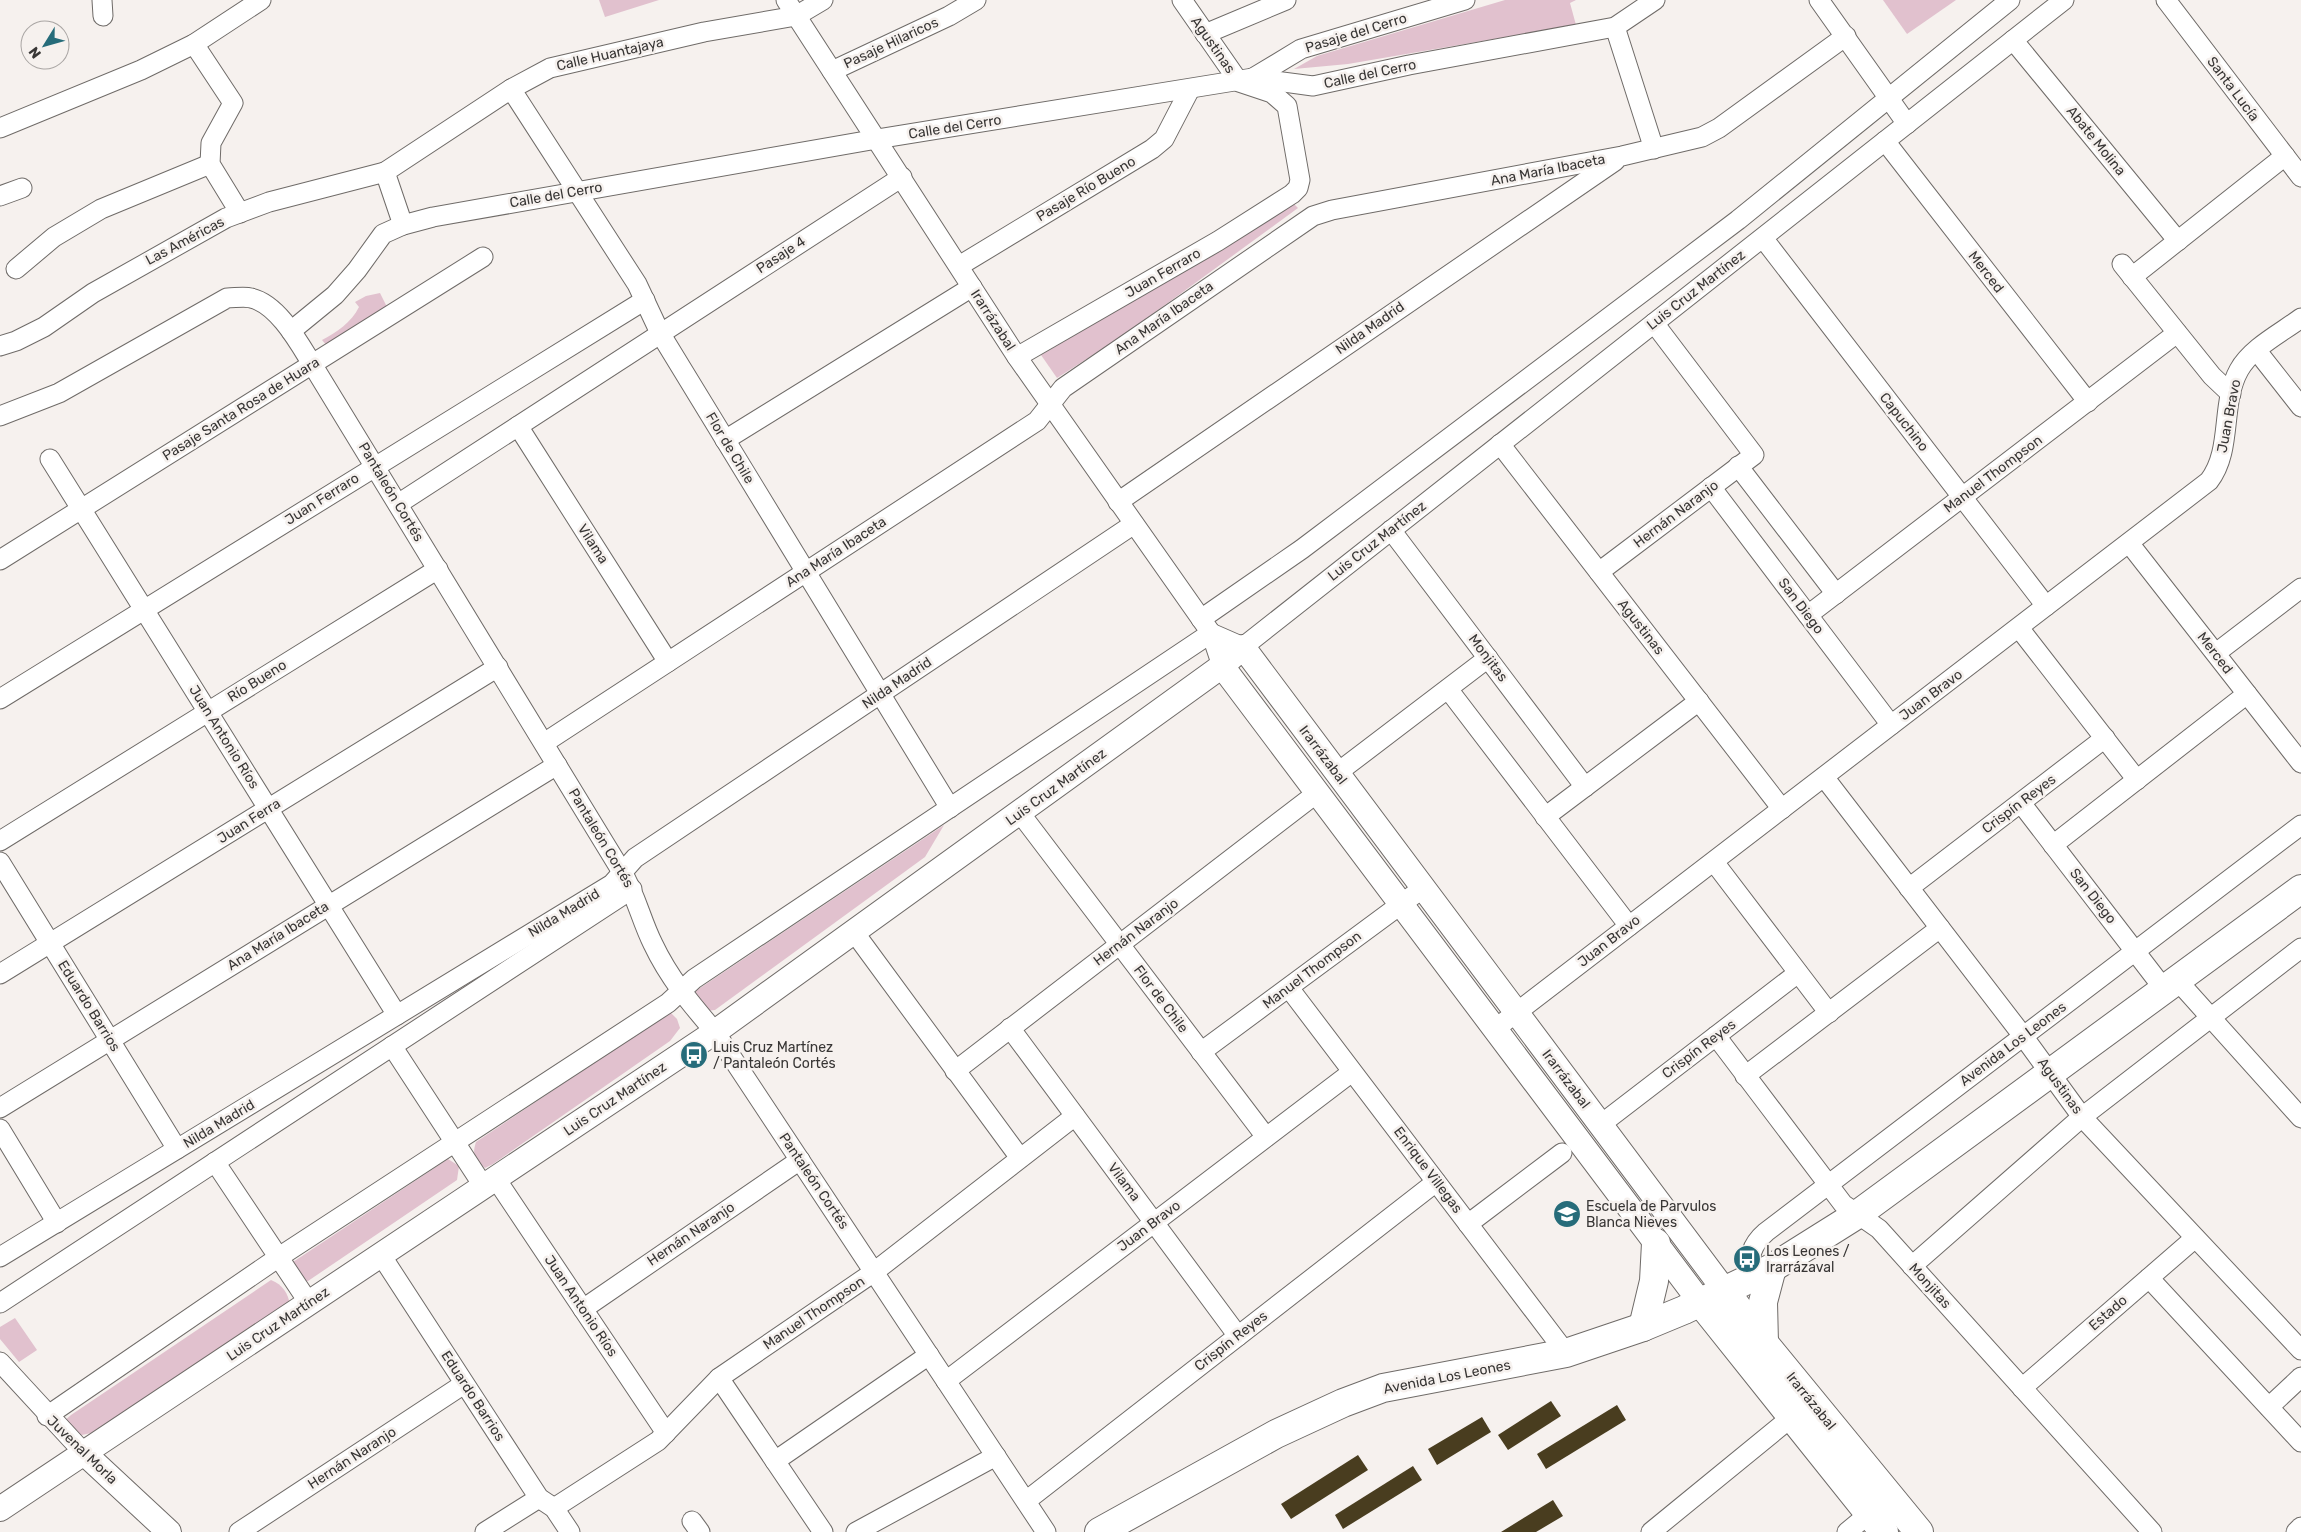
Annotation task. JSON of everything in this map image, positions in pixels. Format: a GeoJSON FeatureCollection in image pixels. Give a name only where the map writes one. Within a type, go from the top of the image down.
{"type":"FeatureCollection","features":[{"type":"Feature","properties":{"kind":"main road","name":"Avenida Los Leones"},"geometry":{"type":"LineString","coordinates":[[1099,1532],[1276,1434],[1343,1403],[1383,1388],[1566,1353],[1642,1327],[1713,1297],[1763,1272],[1858,1214],[2301,889]]}},
{"type":"Feature","properties":{"kind":"main road"},"geometry":{"type":"LineString","coordinates":[[1642,1327],[1654,1281],[1656,1243]]}},
{"type":"Feature","properties":{"kind":"main road"},"geometry":{"type":"LineString","coordinates":[[1763,1272],[1764,1343]]}},
{"type":"Feature","properties":{"kind":"main road","name":"Irarrázabal"},"geometry":{"type":"LineString","coordinates":[[1713,1297],[1764,1343],[1919,1532]]}},
{"type":"Feature","properties":{"kind":"main road","name":"Irarrázabal"},"geometry":{"type":"LineString","coordinates":[[1713,1297],[1793,1416],[1877,1523]]}},
{"type":"Feature","properties":{"kind":"street"},"geometry":{"type":"LineString","coordinates":[[0,128],[141,70],[194,44],[260,0]]}},
{"type":"Feature","properties":{"kind":"street","name":"Irarrázabal"},"geometry":{"type":"LineString","coordinates":[[786,0],[1017,357],[1206,626],[1222,666],[1656,1243],[1713,1297]]}},
{"type":"Feature","properties":{"kind":"street","name":"Calle Huantajaya"},"geometry":{"type":"LineString","coordinates":[[385,172],[511,89],[550,68],[704,32],[796,16],[823,0]]}},
{"type":"Feature","properties":{"kind":"street","name":"Pasaje Hilaricos"},"geometry":{"type":"LineString","coordinates":[[832,71],[949,16],[976,0]]}},
{"type":"Feature","properties":{"kind":"street","name":"Agustinas"},"geometry":{"type":"LineString","coordinates":[[1182,0],[1205,34],[1246,80],[1272,93],[1287,106],[1300,180]]}},
{"type":"Feature","properties":{"kind":"street"},"geometry":{"type":"LineString","coordinates":[[1205,34],[1286,0]]}},
{"type":"Feature","properties":{"kind":"street","name":"Pasaje del Cerro"},"geometry":{"type":"LineString","coordinates":[[1246,80],[1301,49],[1466,0]]}},
{"type":"Feature","properties":{"kind":"street","name":"Calle del Cerro"},"geometry":{"type":"LineString","coordinates":[[291,331],[335,296],[383,234],[403,225],[433,217],[877,139],[1246,80],[1313,86],[1410,65],[1615,27],[1654,0]]}},
{"type":"Feature","properties":{"kind":"street"},"geometry":{"type":"LineString","coordinates":[[1819,0],[1907,124]]}},
{"type":"Feature","properties":{"kind":"street"},"geometry":{"type":"LineString","coordinates":[[47,1416],[279,1257],[668,1002],[702,974],[950,808],[1206,626],[1302,550],[1738,220],[2010,0]]}},
{"type":"Feature","properties":{"kind":"street","name":"Luis Cruz Martínez"},"geometry":{"type":"LineString","coordinates":[[0,1509],[716,1032],[1222,666],[1243,647],[2064,0]]}},
{"type":"Feature","properties":{"kind":"street","name":"Santa Lucía"},"geometry":{"type":"LineString","coordinates":[[2166,0],[2301,177]]}},
{"type":"Feature","properties":{"kind":"street"},"geometry":{"type":"LineString","coordinates":[[1615,27],[1654,149]]}},
{"type":"Feature","properties":{"kind":"street","name":"Ana María Ibaceta"},"geometry":{"type":"LineString","coordinates":[[544,743],[1038,421],[1063,388],[1312,216],[1332,210],[1622,156],[1702,137],[1719,128],[1846,36]]}},
{"type":"Feature","properties":{"kind":"street","name":"Abate Molina"},"geometry":{"type":"LineString","coordinates":[[2013,40],[2178,241]]}},
{"type":"Feature","properties":{"kind":"street"},"geometry":{"type":"LineString","coordinates":[[194,44],[233,103],[211,143],[210,164],[240,213]]}},
{"type":"Feature","properties":{"kind":"street","name":"Flor de Chile"},"geometry":{"type":"LineString","coordinates":[[511,89],[645,300],[660,333],[950,808]]}},
{"type":"Feature","properties":{"kind":"street","name":"Pasaje Río Bueno"},"geometry":{"type":"LineString","coordinates":[[959,266],[1164,140],[1190,89]]}},
{"type":"Feature","properties":{"kind":"street","name":"Merced"},"geometry":{"type":"LineString","coordinates":[[1885,141],[2088,402]]}},
{"type":"Feature","properties":{"kind":"street","name":"Nilda Madrid"},"geometry":{"type":"LineString","coordinates":[[1118,502],[1622,156]]}},
{"type":"Feature","properties":{"kind":"street"},"geometry":{"type":"LineString","coordinates":[[2231,394],[2212,376],[2127,271],[2178,241],[2285,156]]}},
{"type":"Feature","properties":{"kind":"street"},"geometry":{"type":"LineString","coordinates":[[16,269],[54,237],[101,209],[210,164]]}},
{"type":"Feature","properties":{"kind":"street"},"geometry":{"type":"LineString","coordinates":[[385,172],[403,225]]}},
{"type":"Feature","properties":{"kind":"street","name":"Las Américas"},"geometry":{"type":"LineString","coordinates":[[0,346],[16,341],[44,327],[93,293],[159,254],[226,218],[269,202],[385,172]]}},
{"type":"Feature","properties":{"kind":"street","name":"Pasaje 4"},"geometry":{"type":"LineString","coordinates":[[660,333],[902,177]]}},
{"type":"Feature","properties":{"kind":"street","name":"Juan Ferraro"},"geometry":{"type":"LineString","coordinates":[[1017,357],[1218,241],[1292,194],[1298,188],[1300,180]]}},
{"type":"Feature","properties":{"kind":"street"},"geometry":{"type":"LineString","coordinates":[[0,196],[22,188]]}},
{"type":"Feature","properties":{"kind":"street","name":"Capuchino"},"geometry":{"type":"LineString","coordinates":[[1762,238],[2046,606]]}},
{"type":"Feature","properties":{"kind":"street","name":"Pasaje Santa Rosa de Huara"},"geometry":{"type":"LineString","coordinates":[[0,560],[483,258]]}},
{"type":"Feature","properties":{"kind":"street"},"geometry":{"type":"LineString","coordinates":[[725,440],[972,287]]}},
{"type":"Feature","properties":{"kind":"street","name":"Pantaleón Cortés"},"geometry":{"type":"LineString","coordinates":[[0,416],[59,392],[227,298],[252,298],[273,310],[291,331],[312,364],[622,872],[632,889],[652,943],[680,992],[716,1032],[1046,1532]]}},
{"type":"Feature","properties":{"kind":"street","name":"Juan Ferraro"},"geometry":{"type":"LineString","coordinates":[[0,699],[645,300]]}},
{"type":"Feature","properties":{"kind":"street","name":"Juan Bravo"},"geometry":{"type":"LineString","coordinates":[[1495,1029],[2202,486],[2214,475],[2220,458],[2231,394],[2239,370],[2257,351],[2301,318]]}},
{"type":"Feature","properties":{"kind":"street","name":"Hernán Naranjo"},"geometry":{"type":"LineString","coordinates":[[1599,572],[1754,455],[1654,323]]}},
{"type":"Feature","properties":{"kind":"street"},"geometry":{"type":"LineString","coordinates":[[398,504],[660,333]]}},
{"type":"Feature","properties":{"kind":"street","name":"Manuel Thompson"},"geometry":{"type":"LineString","coordinates":[[1808,615],[2177,334]]}},
{"type":"Feature","properties":{"kind":"street"},"geometry":{"type":"LineString","coordinates":[[2257,351],[2301,407]]}},
{"type":"Feature","properties":{"kind":"street","name":"Vilama"},"geometry":{"type":"LineString","coordinates":[[518,426],[668,662]]}},
{"type":"Feature","properties":{"kind":"street","name":"Agustinas"},"geometry":{"type":"LineString","coordinates":[[1500,444],[1782,809]]}},
{"type":"Feature","properties":{"kind":"street","name":"Juan Antonio Ríos"},"geometry":{"type":"LineString","coordinates":[[50,459],[397,1015]]}},
{"type":"Feature","properties":{"kind":"street"},"geometry":{"type":"LineString","coordinates":[[1738,466],[1836,594]]}},
{"type":"Feature","properties":{"kind":"street","name":"San Diego"},"geometry":{"type":"LineString","coordinates":[[1711,487],[1891,725]]}},
{"type":"Feature","properties":{"kind":"street","name":"Nilda Madrid"},"geometry":{"type":"LineString","coordinates":[[0,1257],[612,884],[635,858],[1134,524]]}},
{"type":"Feature","properties":{"kind":"street","name":"Monjitas"},"geometry":{"type":"LineString","coordinates":[[1391,530],[1585,787]]}},
{"type":"Feature","properties":{"kind":"street","name":"Merced"},"geometry":{"type":"LineString","coordinates":[[2129,543],[2301,763]]}},
{"type":"Feature","properties":{"kind":"street","name":"Río Bueno"},"geometry":{"type":"LineString","coordinates":[[0,841],[438,569]]}},
{"type":"Feature","properties":{"kind":"street"},"geometry":{"type":"LineString","coordinates":[[2216,653],[2301,588]]}},
{"type":"Feature","properties":{"kind":"street","name":"Irarrázabal"},"geometry":{"type":"LineString","coordinates":[[1206,626],[1243,647],[1600,1125],[1713,1297]]}},
{"type":"Feature","properties":{"kind":"street"},"geometry":{"type":"LineString","coordinates":[[2018,628],[2137,780]]}},
{"type":"Feature","properties":{"kind":"street"},"geometry":{"type":"LineString","coordinates":[[1338,774],[1488,658]]}},
{"type":"Feature","properties":{"kind":"street","name":"Juan Ferra"},"geometry":{"type":"LineString","coordinates":[[0,974],[498,668]]}},
{"type":"Feature","properties":{"kind":"street"},"geometry":{"type":"LineString","coordinates":[[1448,689],[1629,926]]}},
{"type":"Feature","properties":{"kind":"street"},"geometry":{"type":"LineString","coordinates":[[2053,845],[2247,694]]}},
{"type":"Feature","properties":{"kind":"street"},"geometry":{"type":"LineString","coordinates":[[1546,817],[1699,701]]}},
{"type":"Feature","properties":{"kind":"street","name":"Crispín Reyes"},"geometry":{"type":"LineString","coordinates":[[1909,888],[2105,738]]}},
{"type":"Feature","properties":{"kind":"street","name":"Ana María Ibaceta"},"geometry":{"type":"LineString","coordinates":[[0,1108],[557,765]]}},
{"type":"Feature","properties":{"kind":"street","name":"Agustinas"},"geometry":{"type":"LineString","coordinates":[[1824,777],[2082,1116],[2194,1238],[2301,1350]]}},
{"type":"Feature","properties":{"kind":"street","name":"Hernán Naranjo"},"geometry":{"type":"LineString","coordinates":[[955,1071],[1317,792]]}},
{"type":"Feature","properties":{"kind":"street","name":"San Diego"},"geometry":{"type":"LineString","coordinates":[[2021,803],[2135,951],[2171,985],[2210,1017],[2301,1118]]}},
{"type":"Feature","properties":{"kind":"street","name":"Flor de Chile"},"geometry":{"type":"LineString","coordinates":[[1020,813],[1266,1137]]}},
{"type":"Feature","properties":{"kind":"street","name":"Avenida Los Leones"},"geometry":{"type":"LineString","coordinates":[[1763,1272],[1750,1261],[1754,1245],[1766,1232],[2301,825]]}},
{"type":"Feature","properties":{"kind":"street","name":"Eduardo Barrios"},"geometry":{"type":"LineString","coordinates":[[0,862],[177,1149]]}},
{"type":"Feature","properties":{"kind":"street"},"geometry":{"type":"LineString","coordinates":[[1714,862],[1829,1013]]}},
{"type":"Feature","properties":{"kind":"street","name":"Manuel Thompson"},"geometry":{"type":"LineString","coordinates":[[1201,1052],[1423,888]]}},
{"type":"Feature","properties":{"kind":"street","name":"Nilda Madrid"},"geometry":{"type":"LineString","coordinates":[[0,1303],[632,889]]}},
{"type":"Feature","properties":{"kind":"street"},"geometry":{"type":"LineString","coordinates":[[1746,1076],[1940,928]]}},
{"type":"Feature","properties":{"kind":"street"},"geometry":{"type":"LineString","coordinates":[[854,932],[1020,1158]]}},
{"type":"Feature","properties":{"kind":"street"},"geometry":{"type":"LineString","coordinates":[[1912,1266],[2082,1116],[2301,948]]}},
{"type":"Feature","properties":{"kind":"street","name":"Crispín Reyes"},"geometry":{"type":"LineString","coordinates":[[1600,1125],[1798,973]]}},
{"type":"Feature","properties":{"kind":"street","name":"Enrique Villegas"},"geometry":{"type":"LineString","coordinates":[[1289,988],[1566,1353]]}},
{"type":"Feature","properties":{"kind":"street","name":"Vilama"},"geometry":{"type":"LineString","coordinates":[[1010,1028],[1238,1336]]}},
{"type":"Feature","properties":{"kind":"street","name":"Monjitas"},"geometry":{"type":"LineString","coordinates":[[1716,1036],[1843,1204],[1879,1229],[2152,1532]]}},
{"type":"Feature","properties":{"kind":"street","name":"Juan Antonio Ríos"},"geometry":{"type":"LineString","coordinates":[[392,1046],[454,1143],[490,1183],[583,1309],[666,1433]]}},
{"type":"Feature","properties":{"kind":"street","name":"Juan Bravo"},"geometry":{"type":"LineString","coordinates":[[946,1380],[1352,1072]]}},
{"type":"Feature","properties":{"kind":"street","name":"Manuel Thompson"},"geometry":{"type":"LineString","coordinates":[[486,1532],[546,1503],[650,1447],[719,1378],[874,1272],[1074,1116]]}},
{"type":"Feature","properties":{"kind":"street"},"geometry":{"type":"LineString","coordinates":[[0,1129],[57,1223]]}},
{"type":"Feature","properties":{"kind":"street"},"geometry":{"type":"LineString","coordinates":[[1468,1224],[1562,1153]]}},
{"type":"Feature","properties":{"kind":"street","name":"Hernán Naranjo"},"geometry":{"type":"LineString","coordinates":[[583,1309],[800,1160]]}},
{"type":"Feature","properties":{"kind":"street"},"geometry":{"type":"LineString","coordinates":[[215,1162],[309,1303]]}},
{"type":"Feature","properties":{"kind":"street","name":"Crispín Reyes"},"geometry":{"type":"LineString","coordinates":[[1026,1501],[1436,1182]]}},
{"type":"Feature","properties":{"kind":"street","name":"Estado"},"geometry":{"type":"LineString","coordinates":[[2022,1388],[2194,1238]]}},
{"type":"Feature","properties":{"kind":"street","name":"Eduardo Barrios"},"geometry":{"type":"LineString","coordinates":[[381,1255],[464,1384],[546,1503],[570,1532]]}},
{"type":"Feature","properties":{"kind":"street"},"geometry":{"type":"LineString","coordinates":[[2149,1278],[2301,1442]]}},
{"type":"Feature","properties":{"kind":"street"},"geometry":{"type":"LineString","coordinates":[[775,1461],[929,1355]]}},
{"type":"Feature","properties":{"kind":"street","name":"Juvenal Morla"},"geometry":{"type":"LineString","coordinates":[[0,1362],[47,1416],[169,1532]]}},
{"type":"Feature","properties":{"kind":"street"},"geometry":{"type":"LineString","coordinates":[[719,1378],[823,1532]]}},
{"type":"Feature","properties":{"kind":"street"},"geometry":{"type":"LineString","coordinates":[[2269,1407],[2301,1378]]}},
{"type":"Feature","properties":{"kind":"street","name":"Hernán Naranjo"},"geometry":{"type":"LineString","coordinates":[[239,1532],[464,1384]]}},
{"type":"Feature","properties":{"kind":"street"},"geometry":{"type":"LineString","coordinates":[[1651,1532],[1793,1416]]}},
{"type":"Feature","properties":{"kind":"street"},"geometry":{"type":"LineString","coordinates":[[856,1532],[996,1456]]}},
{"type":"Feature","properties":{"kind":"street"},"geometry":{"type":"LineString","coordinates":[[1847,1532],[1877,1523]]}},
{"type":"Feature","properties":{"kind":"street"},"geometry":{"type":"LineString","coordinates":[[2296,1532],[2301,1527]]}},
{"type":"Feature","properties":{"kind":"shaded area"},"geometry":{"type":"Polygon","coordinates":[[[599,0],[659,0],[605,17],[599,0]]]}},
{"type":"Feature","properties":{"kind":"shaded area"},"geometry":{"type":"Polygon","coordinates":[[[1505,0],[1576,0],[1570,3],[1576,25],[1348,64],[1294,69],[1317,56],[1505,0]]]}},
{"type":"Feature","properties":{"kind":"shaded area"},"geometry":{"type":"Polygon","coordinates":[[[1883,0],[1956,0],[1907,34],[1883,0]]]}},
{"type":"Feature","properties":{"kind":"shaded area"},"geometry":{"type":"Polygon","coordinates":[[[1294,204],[1298,208],[1124,335],[1057,378],[1041,355],[1294,204]]]}},
{"type":"Feature","properties":{"kind":"shaded area"},"geometry":{"type":"Polygon","coordinates":[[[380,293],[388,309],[328,347],[322,340],[352,318],[359,307],[355,302],[366,296],[380,293]]]}},
{"type":"Feature","properties":{"kind":"shaded area"},"geometry":{"type":"Polygon","coordinates":[[[944,825],[925,857],[715,1010],[706,1011],[691,999],[697,990],[944,825]]]}},
{"type":"Feature","properties":{"kind":"shaded area"},"geometry":{"type":"Polygon","coordinates":[[[670,1012],[677,1019],[680,1028],[670,1041],[493,1164],[485,1168],[478,1163],[474,1154],[476,1142],[670,1012]]]}},
{"type":"Feature","properties":{"kind":"shaded area"},"geometry":{"type":"Polygon","coordinates":[[[448,1159],[459,1166],[457,1180],[308,1281],[300,1282],[290,1264],[448,1159]]]}},
{"type":"Feature","properties":{"kind":"shaded area"},"geometry":{"type":"Polygon","coordinates":[[[271,1280],[279,1284],[284,1290],[290,1305],[91,1433],[82,1435],[72,1434],[63,1422],[71,1415],[271,1280]]]}},
{"type":"Feature","properties":{"kind":"shaded area"},"geometry":{"type":"Polygon","coordinates":[[[15,1318],[37,1350],[19,1362],[0,1339],[0,1327],[15,1318]]]}},
{"type":"Feature","properties":{"kind":"building"},"geometry":{"type":"Polygon","coordinates":[[[1551,1401],[1561,1416],[1508,1450],[1498,1435],[1551,1401]]]}},
{"type":"Feature","properties":{"kind":"building"},"geometry":{"type":"Polygon","coordinates":[[[1617,1405],[1626,1420],[1546,1469],[1537,1454],[1617,1405]]]}},
{"type":"Feature","properties":{"kind":"building"},"geometry":{"type":"Polygon","coordinates":[[[1482,1417],[1491,1432],[1437,1465],[1428,1449],[1482,1417]]]}},
{"type":"Feature","properties":{"kind":"building"},"geometry":{"type":"Polygon","coordinates":[[[1358,1455],[1368,1470],[1291,1519],[1281,1504],[1358,1455]]]}},
{"type":"Feature","properties":{"kind":"building"},"geometry":{"type":"Polygon","coordinates":[[[1413,1466],[1422,1480],[1343,1529],[1335,1515],[1413,1466]]]}},
{"type":"Feature","properties":{"kind":"building"},"geometry":{"type":"Polygon","coordinates":[[[1553,1500],[1563,1516],[1536,1532],[1501,1532],[1553,1500]]]}},
{"type":"Feature","properties":{"kind":"place","name":"Luis Cruz Martínez / Pantaleón Cortés"},"geometry":{"type":"Point","coordinates":[694,1055]}},
{"type":"Feature","properties":{"kind":"place","name":"Escuela de Parvulos Blanca Nieves"},"geometry":{"type":"Point","coordinates":[1567,1214]}},
{"type":"Feature","properties":{"kind":"place","name":"Los Leones / Irarrázaval"},"geometry":{"type":"Point","coordinates":[1747,1259]}}]}
